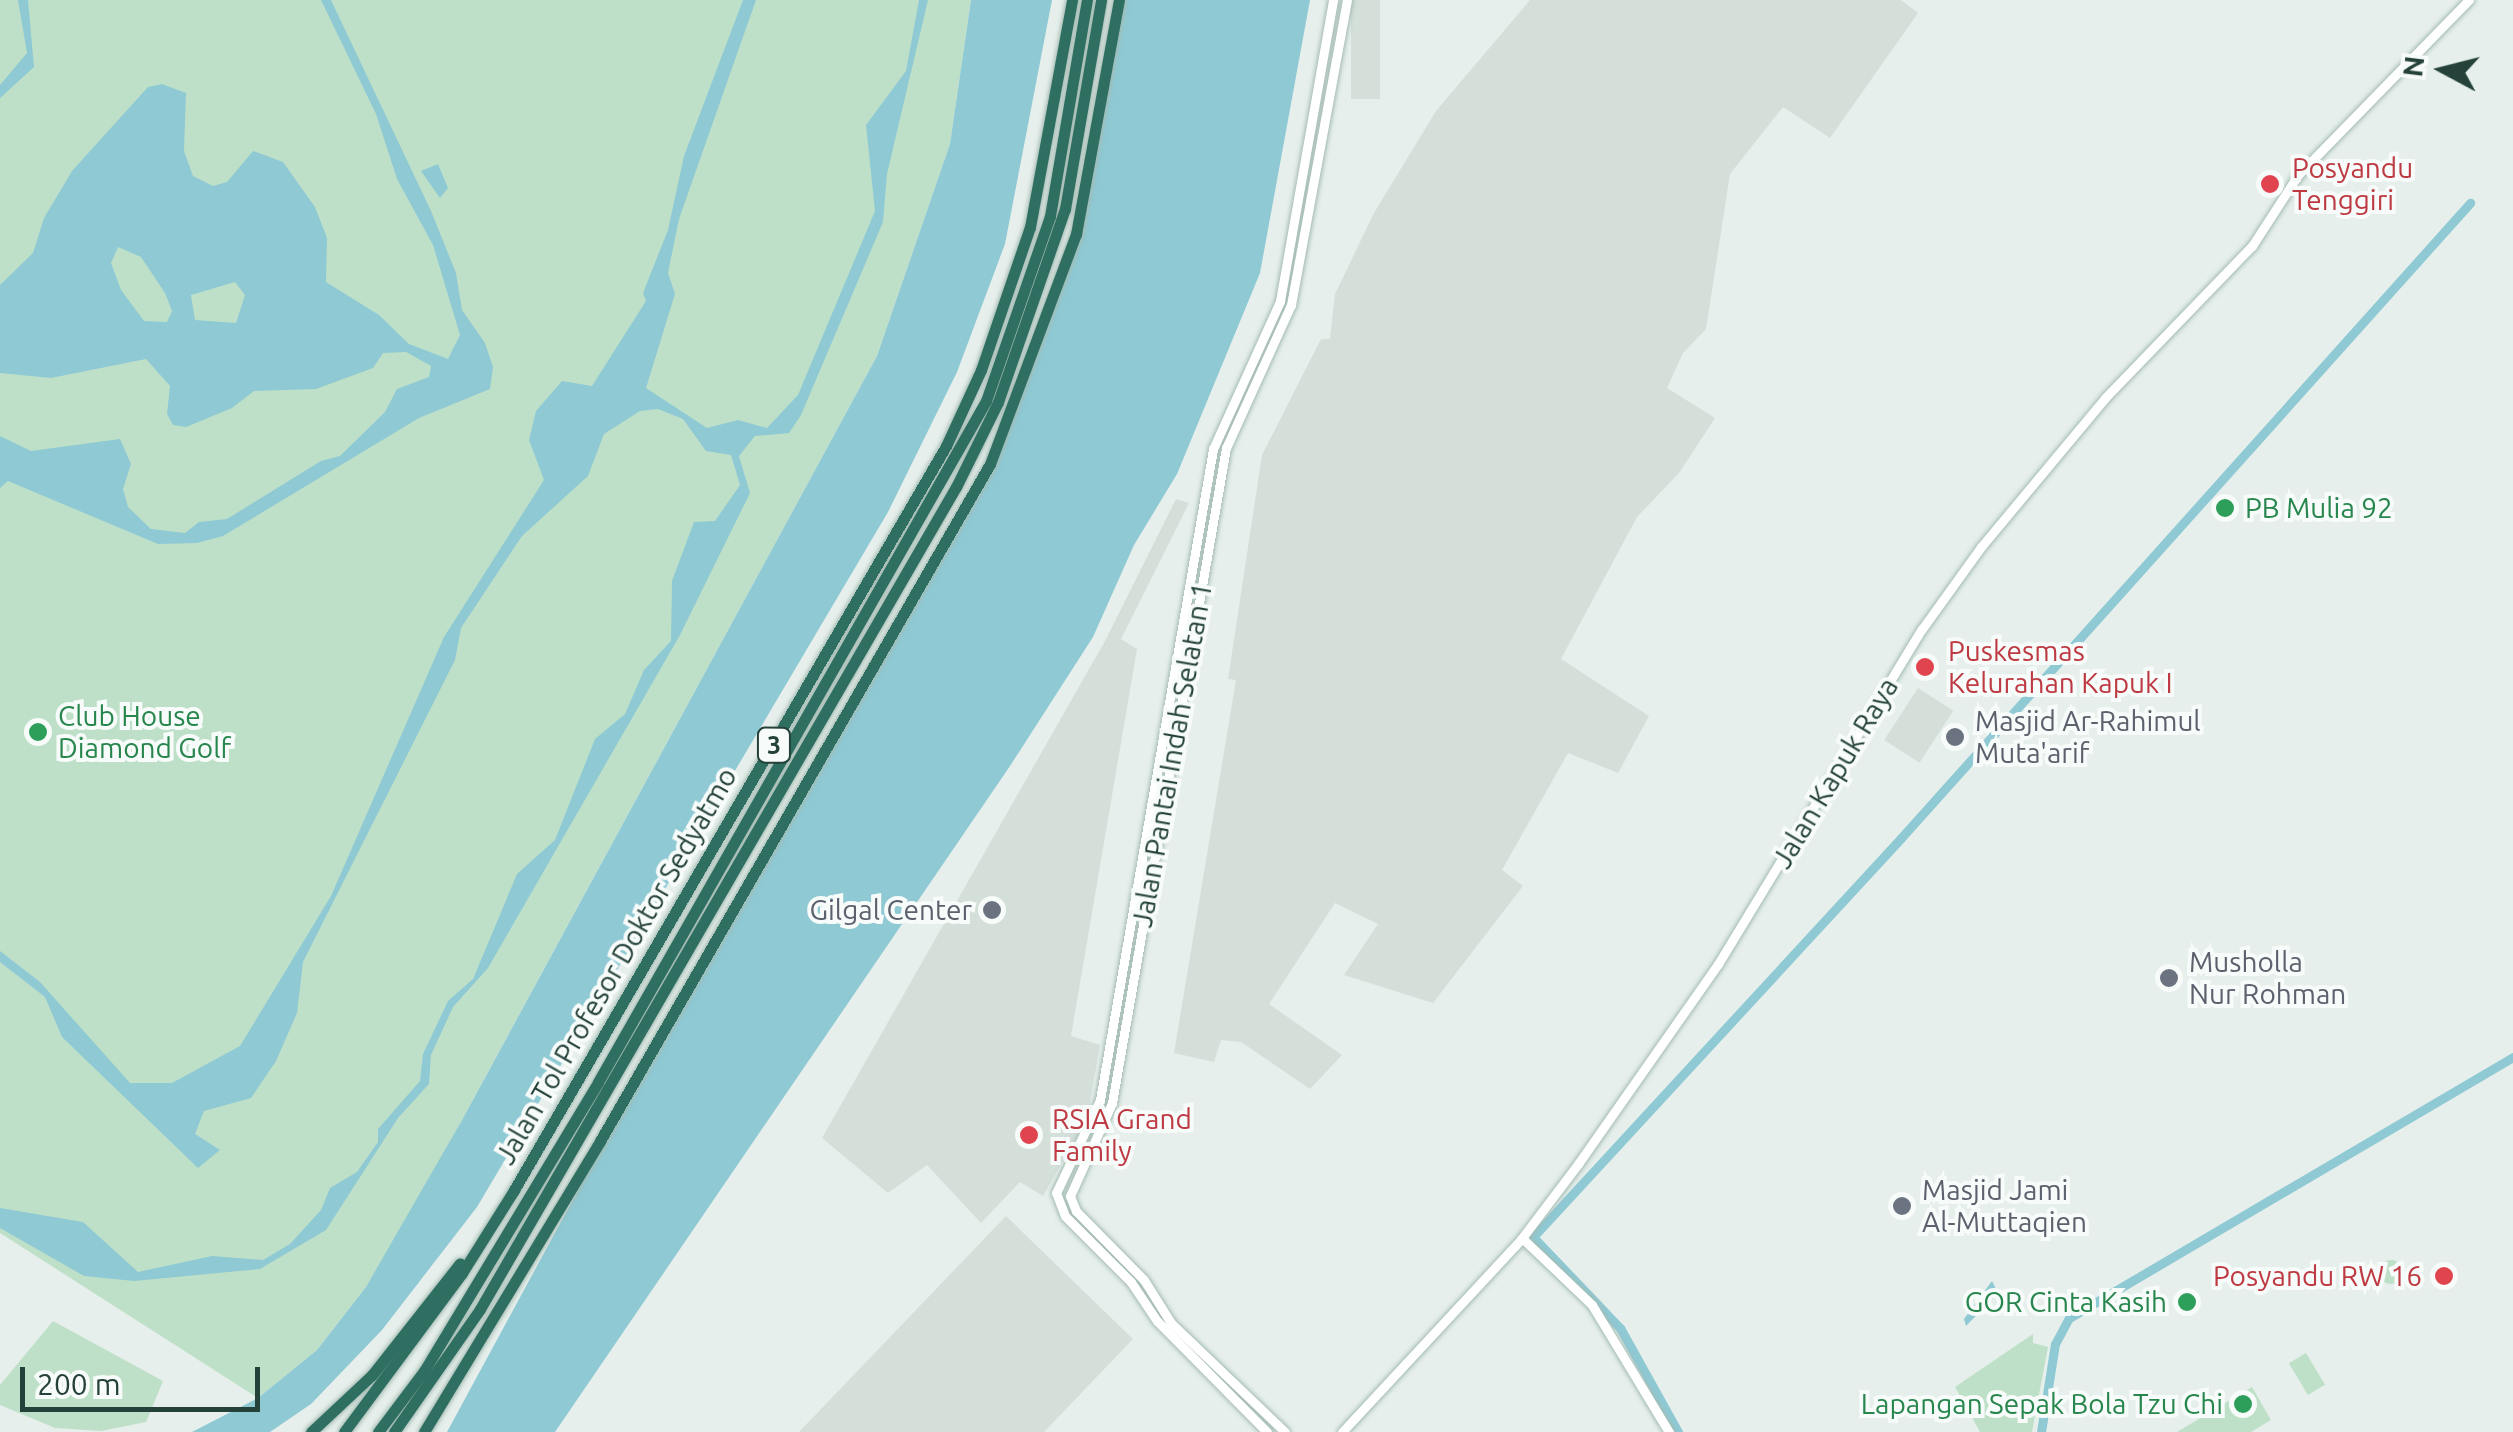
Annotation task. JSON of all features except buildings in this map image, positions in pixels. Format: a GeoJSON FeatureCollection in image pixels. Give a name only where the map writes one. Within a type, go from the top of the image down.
{"type":"FeatureCollection","features":[{"type":"Feature","properties":{"kind":"highway","name":"Jalan Tol Profesor Doktor Sedyatmo"},"geometry":{"type":"LineString","coordinates":[[344,1432],[462,1273],[514,1190],[952,433],[1030,227],[1072,0]]}},
{"type":"Feature","properties":{"kind":"highway","name":"Jalan Tol Profesor Doktor Sedyatmo"},"geometry":{"type":"LineString","coordinates":[[378,1432],[424,1371],[598,1082],[986,401],[1050,216],[1087,0]]}},
{"type":"Feature","properties":{"kind":"highway","name":"Jalan Tol Profesor Doktor Sedyatmo"},"geometry":{"type":"LineString","coordinates":[[394,1432],[480,1310],[990,419],[1060,226],[1101,0]]}},
{"type":"Feature","properties":{"kind":"highway","name":"3"},"geometry":{"type":"LineString","coordinates":[[424,1432],[455,1386],[990,464],[1076,234],[1118,0]]}},
{"type":"Feature","properties":{"kind":"highway"},"geometry":{"type":"LineString","coordinates":[[311,1432],[372,1375],[514,1190]]}},
{"type":"Feature","properties":{"kind":"highway"},"geometry":{"type":"LineString","coordinates":[[432,1432],[455,1386]]}},
{"type":"Feature","properties":{"kind":"street","name":"Jalan Pantai Indah Selatan 1"},"geometry":{"type":"LineString","coordinates":[[1267,1432],[1157,1322],[1131,1282],[1064,1216],[1056,1193],[1100,1100],[1215,442],[1288,294],[1333,0]]}},
{"type":"Feature","properties":{"kind":"street","name":"Jalan Pantai Indah Selatan 1"},"geometry":{"type":"LineString","coordinates":[[1286,1432],[1171,1323],[1144,1280],[1076,1212],[1070,1196],[1112,1103],[1226,448],[1288,294],[1347,0]]}},
{"type":"Feature","properties":{"kind":"street","name":"Jalan Kapuk Raya"},"geometry":{"type":"LineString","coordinates":[[1342,1432],[1522,1238],[1718,964],[1922,630],[1981,547],[2106,397],[2252,246],[2298,175],[2469,0]]}},
{"type":"Feature","properties":{"kind":"street"},"geometry":{"type":"LineString","coordinates":[[1522,1238],[1592,1306],[1669,1432]]}},
{"type":"Feature","properties":{"kind":"shaded area"},"geometry":{"type":"Polygon","coordinates":[[[1351,0],[1380,0],[1380,99],[1351,99],[1351,0]]]}},
{"type":"Feature","properties":{"kind":"shaded area"},"geometry":{"type":"Polygon","coordinates":[[[1530,0],[1901,0],[1918,13],[1830,138],[1783,107],[1730,174],[1706,329],[1683,353],[1667,388],[1715,418],[1679,473],[1637,517],[1561,659],[1649,716],[1618,773],[1568,753],[1502,870],[1523,886],[1433,1003],[1344,975],[1378,924],[1335,903],[1269,1004],[1342,1055],[1310,1089],[1241,1042],[1221,1040],[1214,1062],[1174,1053],[1236,680],[1228,679],[1262,455],[1321,339],[1330,339],[1335,294],[1374,213],[1436,111],[1530,0]]]}},
{"type":"Feature","properties":{"kind":"shaded area"},"geometry":{"type":"Polygon","coordinates":[[[1176,499],[1189,503],[1121,639],[1137,649],[1071,1036],[1100,1045],[1087,1119],[1043,1196],[1020,1182],[981,1223],[927,1165],[888,1193],[822,1138],[1105,641],[1176,499]]]}},
{"type":"Feature","properties":{"kind":"shaded area"},"geometry":{"type":"Polygon","coordinates":[[[1918,688],[1953,711],[1919,763],[1884,740],[1918,688]]]}},
{"type":"Feature","properties":{"kind":"shaded area"},"geometry":{"type":"Polygon","coordinates":[[[1006,1216],[1133,1339],[1044,1432],[799,1432],[1006,1216]]]}},
{"type":"Feature","properties":{"kind":"green space"},"geometry":{"type":"Polygon","coordinates":[[[0,0],[971,0],[950,144],[877,356],[420,1197],[366,1287],[317,1350],[258,1398],[0,1233],[0,0]]]}},
{"type":"Feature","properties":{"kind":"green space"},"geometry":{"type":"Polygon","coordinates":[[[2391,1260],[2400,1263],[2400,1281],[2391,1284],[2382,1281],[2379,1272],[2382,1263],[2391,1260]]]}},
{"type":"Feature","properties":{"kind":"green space"},"geometry":{"type":"Polygon","coordinates":[[[53,1321],[163,1381],[146,1422],[101,1431],[55,1428],[0,1405],[0,1385],[53,1321]]]}},
{"type":"Feature","properties":{"kind":"green space"},"geometry":{"type":"Polygon","coordinates":[[[2033,1334],[2033,1343],[2048,1347],[2032,1432],[1980,1432],[1955,1387],[2033,1334]]]}},
{"type":"Feature","properties":{"kind":"green space"},"geometry":{"type":"Polygon","coordinates":[[[2306,1353],[2325,1385],[2308,1395],[2289,1363],[2306,1353]]]}},
{"type":"Feature","properties":{"kind":"green space","name":"Lapangan Sepak Bola Tzu Chi"},"geometry":{"type":"Polygon","coordinates":[[[2252,1387],[2271,1420],[2251,1432],[2177,1432],[2252,1387]]]}},
{"type":"Feature","properties":{"kind":"water"},"geometry":{"type":"Polygon","coordinates":[[[18,0],[28,0],[34,67],[0,98],[0,85],[27,53],[18,0]]]}},
{"type":"Feature","properties":{"kind":"water"},"geometry":{"type":"Polygon","coordinates":[[[321,0],[331,0],[431,211],[456,273],[462,310],[485,343],[493,367],[490,389],[419,418],[223,536],[197,543],[158,544],[8,481],[0,488],[0,436],[31,451],[120,439],[131,464],[123,489],[128,507],[151,529],[185,533],[199,522],[227,519],[321,461],[340,456],[385,412],[397,389],[429,377],[431,366],[406,352],[383,353],[373,368],[316,389],[254,391],[232,408],[186,427],[173,425],[167,414],[170,386],[146,359],[51,378],[0,373],[0,285],[33,253],[44,218],[72,171],[148,87],[162,84],[186,93],[184,151],[193,176],[213,186],[227,182],[253,151],[283,162],[315,207],[327,238],[326,282],[379,315],[409,344],[448,359],[460,335],[433,245],[397,179],[376,114],[321,0]],[[118,247],[111,263],[121,290],[144,321],[167,322],[172,311],[165,293],[141,257],[118,247]],[[235,282],[191,295],[195,320],[236,323],[245,295],[235,282]]]}},
{"type":"Feature","properties":{"kind":"water"},"geometry":{"type":"Polygon","coordinates":[[[743,0],[756,0],[679,219],[668,273],[675,294],[646,388],[707,428],[738,420],[767,428],[798,395],[875,211],[866,125],[906,71],[919,0],[928,0],[887,174],[883,222],[801,415],[789,433],[755,436],[739,456],[750,493],[680,635],[488,968],[453,1007],[431,1055],[429,1084],[398,1118],[326,1230],[260,1269],[134,1281],[84,1276],[0,1228],[0,1208],[83,1222],[138,1272],[212,1256],[263,1260],[290,1244],[321,1210],[330,1188],[357,1172],[378,1142],[378,1129],[420,1081],[423,1054],[448,1001],[473,979],[517,874],[555,840],[595,739],[625,714],[644,670],[671,641],[672,581],[694,522],[715,521],[740,485],[731,455],[706,451],[683,419],[658,409],[640,411],[604,434],[588,476],[522,536],[461,628],[455,660],[303,962],[297,1013],[276,1061],[251,1098],[204,1111],[195,1134],[220,1150],[198,1168],[62,1037],[45,997],[0,962],[0,951],[40,982],[130,1083],[172,1083],[240,1046],[331,896],[444,637],[544,480],[529,440],[536,411],[562,381],[592,386],[646,301],[643,293],[668,230],[684,156],[743,0]]]}},
{"type":"Feature","properties":{"kind":"water"},"geometry":{"type":"Polygon","coordinates":[[[971,0],[1052,0],[1005,244],[957,372],[888,512],[477,1207],[382,1330],[311,1404],[270,1432],[192,1432],[258,1398],[317,1350],[366,1287],[462,1120],[877,356],[950,144],[971,0]]]}},
{"type":"Feature","properties":{"kind":"water"},"geometry":{"type":"Polygon","coordinates":[[[1121,0],[1310,0],[1260,273],[1177,474],[1134,545],[1093,637],[1010,766],[555,1432],[447,1432],[627,1100],[996,459],[1081,233],[1121,0]]]}},
{"type":"Feature","properties":{"kind":"water"},"geometry":{"type":"Polygon","coordinates":[[[438,164],[448,188],[440,198],[421,171],[438,164]]]}},
{"type":"Feature","properties":{"kind":"water"},"geometry":{"type":"Polygon","coordinates":[[[1992,1281],[1998,1293],[1966,1326],[1964,1319],[1992,1281]]]}},
{"type":"Feature","properties":{"kind":"waterway"},"geometry":{"type":"LineString","coordinates":[[1678,1432],[1620,1328],[1533,1237],[1901,838],[2470,203]]}},
{"type":"Feature","properties":{"kind":"waterway"},"geometry":{"type":"LineString","coordinates":[[2041,1432],[2055,1344],[2069,1318],[2513,1057]]}},
{"type":"Feature","properties":{"kind":"place","name":"Posyandu Tenggiri"},"geometry":{"type":"Point","coordinates":[2270,184]}},
{"type":"Feature","properties":{"kind":"place","name":"PB Mulia 92"},"geometry":{"type":"Point","coordinates":[2225,508]}},
{"type":"Feature","properties":{"kind":"place","name":"Puskesmas Kelurahan Kapuk I"},"geometry":{"type":"Point","coordinates":[1925,667]}},
{"type":"Feature","properties":{"kind":"place","name":"Club House Diamond Golf"},"geometry":{"type":"Point","coordinates":[38,732]}},
{"type":"Feature","properties":{"kind":"place","name":"Masjid Ar-Rahimul Muta'arif"},"geometry":{"type":"Point","coordinates":[1955,737]}},
{"type":"Feature","properties":{"kind":"place","name":"Gilgal Center"},"geometry":{"type":"Point","coordinates":[992,910]}},
{"type":"Feature","properties":{"kind":"place","name":"Musholla Nur Rohman"},"geometry":{"type":"Point","coordinates":[2169,978]}},
{"type":"Feature","properties":{"kind":"place","name":"RSIA Grand Family"},"geometry":{"type":"Point","coordinates":[1029,1135]}},
{"type":"Feature","properties":{"kind":"place","name":"Masjid Jami Al-Muttaqien"},"geometry":{"type":"Point","coordinates":[1902,1206]}},
{"type":"Feature","properties":{"kind":"place","name":"Posyandu RW 16"},"geometry":{"type":"Point","coordinates":[2444,1276]}},
{"type":"Feature","properties":{"kind":"place","name":"GOR Cinta Kasih"},"geometry":{"type":"Point","coordinates":[2187,1302]}},
{"type":"Feature","properties":{"kind":"place","name":"Lapangan Sepak Bola Tzu Chi"},"geometry":{"type":"Point","coordinates":[2243,1404]}}]}
